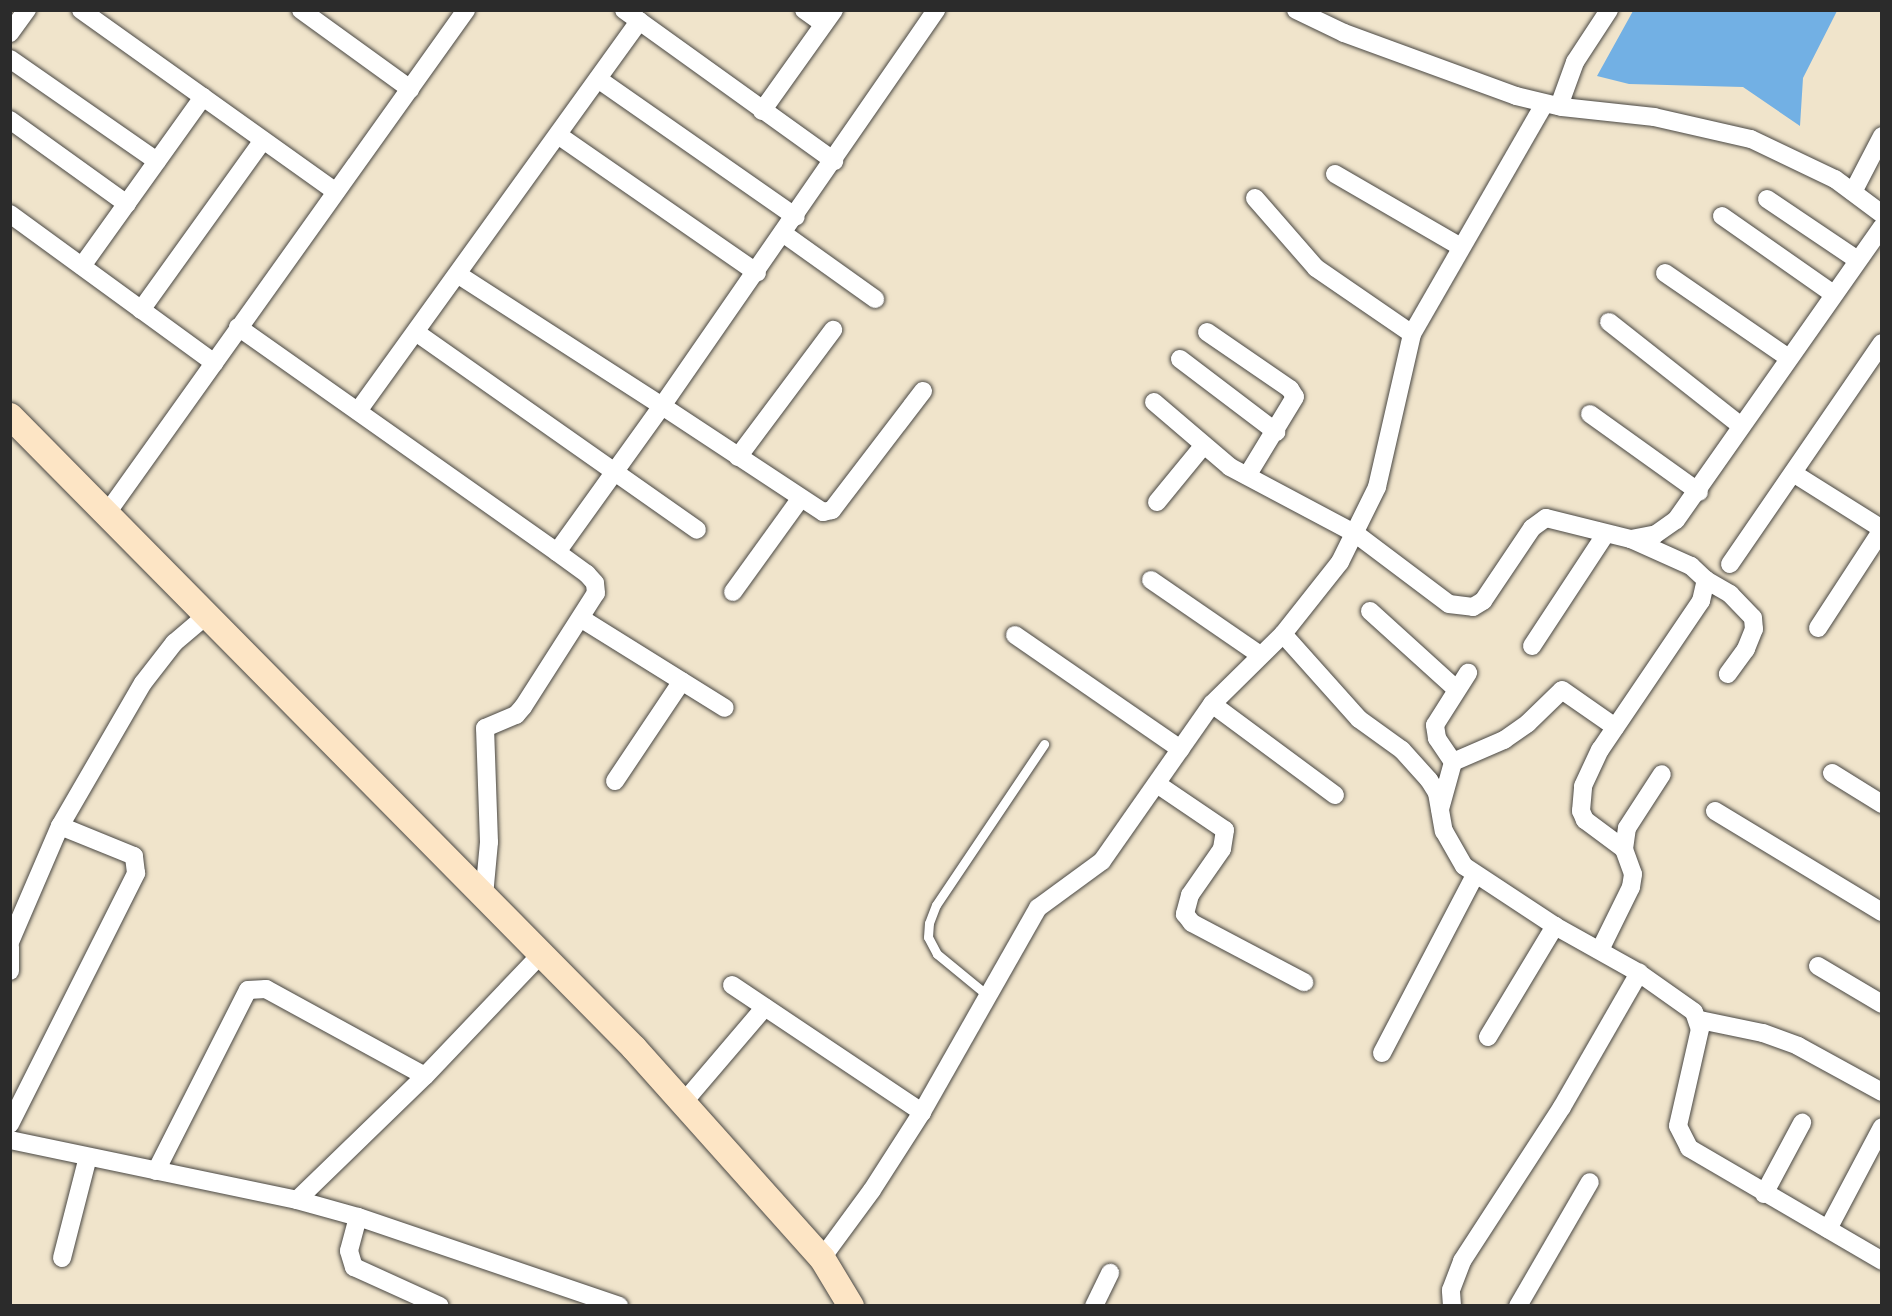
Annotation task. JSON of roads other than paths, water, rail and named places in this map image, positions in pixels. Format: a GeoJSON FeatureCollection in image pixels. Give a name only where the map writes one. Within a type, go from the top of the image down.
{"type":"FeatureCollection","features":[{"type":"Feature","properties":{"kind":"street"},"geometry":{"type":"LineString","coordinates":[[10,33],[27,10]]}},
{"type":"Feature","properties":{"kind":"street"},"geometry":{"type":"LineString","coordinates":[[81,10],[336,192]]}},
{"type":"Feature","properties":{"kind":"street"},"geometry":{"type":"LineString","coordinates":[[301,10],[410,89]]}},
{"type":"Feature","properties":{"kind":"street"},"geometry":{"type":"LineString","coordinates":[[107,513],[466,10]]}},
{"type":"Feature","properties":{"kind":"street"},"geometry":{"type":"LineString","coordinates":[[762,111],[829,17],[804,10]]}},
{"type":"Feature","properties":{"kind":"street"},"geometry":{"type":"LineString","coordinates":[[557,552],[757,273],[936,10]]}},
{"type":"Feature","properties":{"kind":"street"},"geometry":{"type":"LineString","coordinates":[[1296,10],[1344,33],[1551,105],[1654,117],[1751,139],[1801,160],[1853,192],[1881,214]]}},
{"type":"Feature","properties":{"kind":"street"},"geometry":{"type":"LineString","coordinates":[[822,1258],[872,1190],[922,1112],[1038,908],[1102,861],[1212,704],[1284,634],[1340,562],[1356,534],[1377,487],[1412,334],[1459,246],[1551,105],[1575,62],[1609,10]]}},
{"type":"Feature","properties":{"kind":"street"},"geometry":{"type":"LineString","coordinates":[[358,411],[459,276],[598,79],[632,16],[834,161]]}},
{"type":"Feature","properties":{"kind":"street"},"geometry":{"type":"LineString","coordinates":[[10,58],[157,161]]}},
{"type":"Feature","properties":{"kind":"street"},"geometry":{"type":"LineString","coordinates":[[598,79],[796,217]]}},
{"type":"Feature","properties":{"kind":"street"},"geometry":{"type":"LineString","coordinates":[[82,266],[203,97]]}},
{"type":"Feature","properties":{"kind":"street"},"geometry":{"type":"LineString","coordinates":[[10,120],[127,204]]}},
{"type":"Feature","properties":{"kind":"street"},"geometry":{"type":"LineString","coordinates":[[558,135],[757,273]]}},
{"type":"Feature","properties":{"kind":"street"},"geometry":{"type":"LineString","coordinates":[[1853,192],[1881,136]]}},
{"type":"Feature","properties":{"kind":"street"},"geometry":{"type":"LineString","coordinates":[[141,310],[263,140]]}},
{"type":"Feature","properties":{"kind":"street"},"geometry":{"type":"LineString","coordinates":[[1335,174],[1459,246]]}},
{"type":"Feature","properties":{"kind":"street"},"geometry":{"type":"LineString","coordinates":[[1255,198],[1316,268],[1412,334]]}},
{"type":"Feature","properties":{"kind":"street"},"geometry":{"type":"LineString","coordinates":[[1767,199],[1856,259]]}},
{"type":"Feature","properties":{"kind":"street"},"geometry":{"type":"LineString","coordinates":[[10,214],[214,363]]}},
{"type":"Feature","properties":{"kind":"street"},"geometry":{"type":"LineString","coordinates":[[1722,216],[1832,293]]}},
{"type":"Feature","properties":{"kind":"street"},"geometry":{"type":"LineString","coordinates":[[1631,539],[1666,528],[1699,492],[1787,357],[1881,227]]}},
{"type":"Feature","properties":{"kind":"street"},"geometry":{"type":"LineString","coordinates":[[784,234],[875,299]]}},
{"type":"Feature","properties":{"kind":"street"},"geometry":{"type":"LineString","coordinates":[[1665,273],[1787,357]]}},
{"type":"Feature","properties":{"kind":"street"},"geometry":{"type":"LineString","coordinates":[[459,276],[662,405],[800,499],[823,512],[832,510],[923,391]]}},
{"type":"Feature","properties":{"kind":"street"},"geometry":{"type":"LineString","coordinates":[[1609,322],[1741,426]]}},
{"type":"Feature","properties":{"kind":"street"},"geometry":{"type":"LineString","coordinates":[[238,327],[557,552],[595,584],[594,601],[516,715],[485,728],[489,842],[484,896]]}},
{"type":"Feature","properties":{"kind":"street"},"geometry":{"type":"LineString","coordinates":[[738,457],[833,330]]}},
{"type":"Feature","properties":{"kind":"street"},"geometry":{"type":"LineString","coordinates":[[1207,332],[1290,389],[1295,397],[1276,432],[1247,476]]}},
{"type":"Feature","properties":{"kind":"street"},"geometry":{"type":"LineString","coordinates":[[417,333],[697,530]]}},
{"type":"Feature","properties":{"kind":"street"},"geometry":{"type":"LineString","coordinates":[[1730,564],[1881,343]]}},
{"type":"Feature","properties":{"kind":"street"},"geometry":{"type":"LineString","coordinates":[[1180,360],[1276,432]]}},
{"type":"Feature","properties":{"kind":"street"},"geometry":{"type":"LineString","coordinates":[[1154,402],[1203,446],[1247,476],[1356,534],[1449,604],[1467,607],[1483,601],[1538,522],[1559,519],[1605,535],[1631,539],[1691,566],[1706,580],[1730,594],[1753,618],[1751,639],[1728,674]]}},
{"type":"Feature","properties":{"kind":"street"},"geometry":{"type":"LineString","coordinates":[[1590,414],[1699,492]]}},
{"type":"Feature","properties":{"kind":"street"},"geometry":{"type":"LineString","coordinates":[[10,416],[541,954],[683,1103],[822,1258],[851,1305]]}},
{"type":"Feature","properties":{"kind":"street"},"geometry":{"type":"LineString","coordinates":[[1157,502],[1203,446]]}},
{"type":"Feature","properties":{"kind":"street"},"geometry":{"type":"LineString","coordinates":[[1793,473],[1881,530],[1818,628]]}},
{"type":"Feature","properties":{"kind":"street"},"geometry":{"type":"LineString","coordinates":[[733,592],[800,499]]}},
{"type":"Feature","properties":{"kind":"street"},"geometry":{"type":"LineString","coordinates":[[1532,646],[1605,535]]}},
{"type":"Feature","properties":{"kind":"street"},"geometry":{"type":"LineString","coordinates":[[1151,580],[1260,655]]}},
{"type":"Feature","properties":{"kind":"street"},"geometry":{"type":"LineString","coordinates":[[1624,849],[1595,829],[1581,811],[1590,769],[1615,727],[1701,601],[1706,580]]}},
{"type":"Feature","properties":{"kind":"street"},"geometry":{"type":"LineString","coordinates":[[1370,611],[1456,689]]}},
{"type":"Feature","properties":{"kind":"street"},"geometry":{"type":"LineString","coordinates":[[10,942],[60,826],[143,683],[174,643],[207,615]]}},
{"type":"Feature","properties":{"kind":"street"},"geometry":{"type":"LineString","coordinates":[[582,619],[724,708]]}},
{"type":"Feature","properties":{"kind":"street"},"geometry":{"type":"LineString","coordinates":[[1284,634],[1359,719],[1417,765],[1437,793],[1444,831],[1453,850],[1474,874],[1555,926],[1638,973],[1700,1020],[1763,1033],[1798,1046],[1881,1092]]}},
{"type":"Feature","properties":{"kind":"street"},"geometry":{"type":"LineString","coordinates":[[1015,635],[1180,749]]}},
{"type":"Feature","properties":{"kind":"street"},"geometry":{"type":"LineString","coordinates":[[1440,809],[1453,762],[1437,738],[1435,725],[1468,672]]}},
{"type":"Feature","properties":{"kind":"street"},"geometry":{"type":"LineString","coordinates":[[615,781],[682,681]]}},
{"type":"Feature","properties":{"kind":"street"},"geometry":{"type":"LineString","coordinates":[[1453,762],[1511,735],[1562,690],[1615,727]]}},
{"type":"Feature","properties":{"kind":"street"},"geometry":{"type":"LineString","coordinates":[[1212,704],[1335,795]]}},
{"type":"Feature","properties":{"kind":"street"},"geometry":{"type":"LineString","coordinates":[[1832,773],[1881,804]]}},
{"type":"Feature","properties":{"kind":"street"},"geometry":{"type":"LineString","coordinates":[[1600,950],[1631,887],[1633,874],[1624,849],[1628,828],[1662,774]]}},
{"type":"Feature","properties":{"kind":"street"},"geometry":{"type":"LineString","coordinates":[[1157,784],[1226,830],[1222,849],[1190,895],[1185,914],[1192,923],[1304,982]]}},
{"type":"Feature","properties":{"kind":"street"},"geometry":{"type":"LineString","coordinates":[[1715,811],[1881,912]]}},
{"type":"Feature","properties":{"kind":"street"},"geometry":{"type":"LineString","coordinates":[[10,1124],[136,873],[134,856],[60,826]]}},
{"type":"Feature","properties":{"kind":"street"},"geometry":{"type":"LineString","coordinates":[[1382,1053],[1474,874]]}},
{"type":"Feature","properties":{"kind":"street"},"geometry":{"type":"LineString","coordinates":[[1488,1037],[1555,926]]}},
{"type":"Feature","properties":{"kind":"street"},"geometry":{"type":"LineString","coordinates":[[10,947],[10,971]]}},
{"type":"Feature","properties":{"kind":"street"},"geometry":{"type":"LineString","coordinates":[[297,1200],[425,1076],[541,954]]}},
{"type":"Feature","properties":{"kind":"street"},"geometry":{"type":"LineString","coordinates":[[1818,966],[1881,1004]]}},
{"type":"Feature","properties":{"kind":"street"},"geometry":{"type":"LineString","coordinates":[[1452,1305],[1450,1290],[1462,1261],[1562,1107],[1638,973]]}},
{"type":"Feature","properties":{"kind":"street"},"geometry":{"type":"LineString","coordinates":[[732,985],[922,1112]]}},
{"type":"Feature","properties":{"kind":"street"},"geometry":{"type":"LineString","coordinates":[[156,1171],[248,990],[266,989],[425,1076]]}},
{"type":"Feature","properties":{"kind":"street"},"geometry":{"type":"LineString","coordinates":[[683,1103],[765,1007]]}},
{"type":"Feature","properties":{"kind":"street"},"geometry":{"type":"LineString","coordinates":[[1700,1020],[1679,1111],[1681,1137],[1689,1148],[1881,1261]]}},
{"type":"Feature","properties":{"kind":"street"},"geometry":{"type":"LineString","coordinates":[[1764,1194],[1802,1123]]}},
{"type":"Feature","properties":{"kind":"street"},"geometry":{"type":"LineString","coordinates":[[1828,1229],[1881,1127]]}},
{"type":"Feature","properties":{"kind":"street"},"geometry":{"type":"LineString","coordinates":[[10,1140],[297,1200],[358,1216],[619,1305]]}},
{"type":"Feature","properties":{"kind":"street"},"geometry":{"type":"LineString","coordinates":[[62,1257],[88,1158]]}},
{"type":"Feature","properties":{"kind":"street"},"geometry":{"type":"LineString","coordinates":[[1518,1305],[1590,1182]]}},
{"type":"Feature","properties":{"kind":"street"},"geometry":{"type":"LineString","coordinates":[[358,1216],[349,1251],[354,1267],[440,1305]]}},
{"type":"Feature","properties":{"kind":"street"},"geometry":{"type":"LineString","coordinates":[[1094,1305],[1110,1273]]}},
{"type":"Feature","properties":{"kind":"lane"},"geometry":{"type":"LineString","coordinates":[[987,995],[937,954],[928,937],[929,923],[936,904],[1044,744]]}},
{"type":"Feature","properties":{"kind":"water"},"geometry":{"type":"Polygon","coordinates":[[[1633,11],[1837,11],[1803,78],[1800,126],[1743,87],[1629,84],[1597,76],[1633,11]]]}}]}
